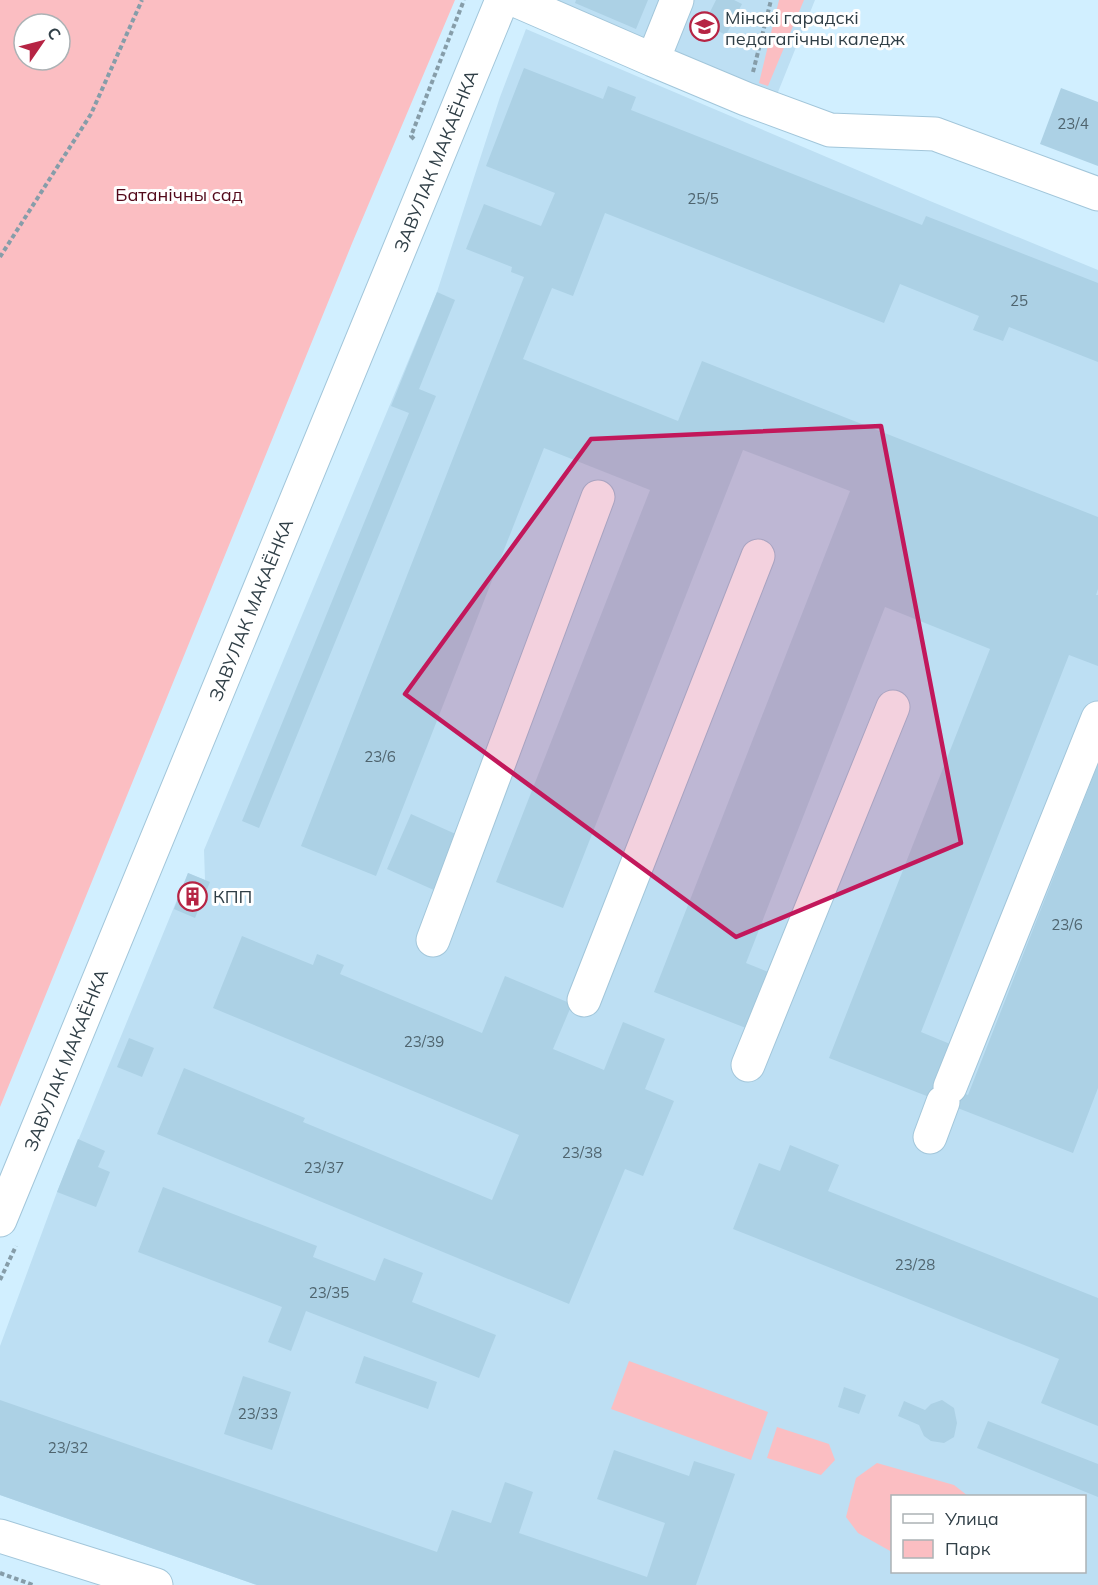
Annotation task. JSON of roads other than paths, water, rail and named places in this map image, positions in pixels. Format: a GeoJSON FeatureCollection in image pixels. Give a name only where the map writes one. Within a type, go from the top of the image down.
{"type":"FeatureCollection","features":[{"type":"Feature","properties":{"kind":"street","name":"ЗАВУЛАК МАКАЁНКА"},"geometry":{"type":"LineString","coordinates":[[0,1220],[502,0]]}},
{"type":"Feature","properties":{"kind":"street"},"geometry":{"type":"LineString","coordinates":[[515,0],[746,99],[830,130],[935,134],[1098,194]]}},
{"type":"Feature","properties":{"kind":"street"},"geometry":{"type":"LineString","coordinates":[[653,60],[676,0]]}},
{"type":"Feature","properties":{"kind":"street"},"geometry":{"type":"LineString","coordinates":[[433,940],[598,497]]}},
{"type":"Feature","properties":{"kind":"street"},"geometry":{"type":"LineString","coordinates":[[584,1000],[758,556]]}},
{"type":"Feature","properties":{"kind":"street"},"geometry":{"type":"LineString","coordinates":[[748,1065],[893,707]]}},
{"type":"Feature","properties":{"kind":"street"},"geometry":{"type":"LineString","coordinates":[[930,1137],[1098,718]]}},
{"type":"Feature","properties":{"kind":"street"},"geometry":{"type":"LineString","coordinates":[[0,1536],[156,1585]]}},
{"type":"Feature","properties":{"kind":"place","name":"Мінскі гарадскі педагагічны каледж"},"geometry":{"type":"Point","coordinates":[704,27]}},
{"type":"Feature","properties":{"kind":"place","name":"КПП"},"geometry":{"type":"Point","coordinates":[192,896]}},
{"type":"Feature","properties":{"kind":"park label","name":"Батанічны сад"},"geometry":{"type":"Point","coordinates":[179,194]}}]}
